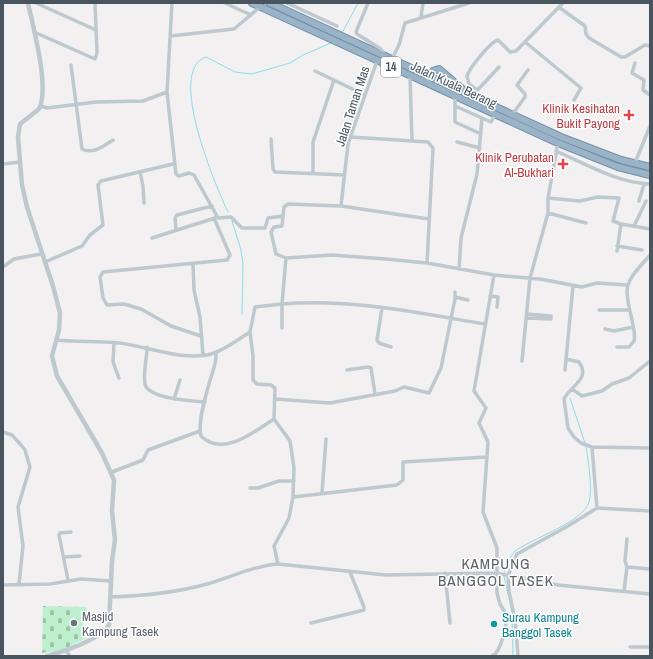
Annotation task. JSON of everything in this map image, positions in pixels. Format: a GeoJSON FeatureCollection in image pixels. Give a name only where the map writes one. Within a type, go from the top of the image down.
{"type":"FeatureCollection","features":[{"type":"Feature","properties":{"kind":"highway","name":"Jalan Kuala Berang"},"geometry":{"type":"LineString","coordinates":[[252,3],[558,143],[618,167],[650,175]]}},
{"type":"Feature","properties":{"kind":"highway","name":"Jalan Kuala Berang"},"geometry":{"type":"LineString","coordinates":[[270,3],[561,137],[635,164],[650,167]]}},
{"type":"Feature","properties":{"kind":"highway"},"geometry":{"type":"LineString","coordinates":[[435,88],[428,82],[428,76],[433,71],[439,70],[471,96]]}},
{"type":"Feature","properties":{"kind":"street"},"geometry":{"type":"LineString","coordinates":[[28,3],[42,80],[41,106],[38,111],[22,122],[18,127],[20,162],[27,207],[41,254],[53,286],[60,313],[60,324],[52,356],[57,376],[102,453],[112,472],[115,486],[112,510],[115,540],[110,581],[109,622],[107,627],[83,643],[66,651],[47,656]]}},
{"type":"Feature","properties":{"kind":"street"},"geometry":{"type":"LineString","coordinates":[[36,3],[96,30]]}},
{"type":"Feature","properties":{"kind":"street"},"geometry":{"type":"LineString","coordinates":[[34,32],[92,59],[96,58],[98,53],[95,3]]}},
{"type":"Feature","properties":{"kind":"street"},"geometry":{"type":"LineString","coordinates":[[172,3],[167,92],[174,164],[177,176],[191,173],[194,175],[212,206],[230,258],[227,260],[193,264],[103,272],[100,277],[103,298],[107,305],[124,304],[142,309],[171,326],[201,336]]}},
{"type":"Feature","properties":{"kind":"street"},"geometry":{"type":"LineString","coordinates":[[225,3],[251,15]]}},
{"type":"Feature","properties":{"kind":"street"},"geometry":{"type":"LineString","coordinates":[[287,3],[337,26]]}},
{"type":"Feature","properties":{"kind":"street"},"geometry":{"type":"LineString","coordinates":[[368,3],[356,32],[381,49],[385,56]]}},
{"type":"Feature","properties":{"kind":"street"},"geometry":{"type":"LineString","coordinates":[[421,17],[423,3]]}},
{"type":"Feature","properties":{"kind":"street"},"geometry":{"type":"LineString","coordinates":[[392,59],[399,45],[404,25],[421,17],[469,3]]}},
{"type":"Feature","properties":{"kind":"street"},"geometry":{"type":"LineString","coordinates":[[558,3],[585,26],[586,34],[591,39],[621,57],[625,57],[645,45],[650,46]]}},
{"type":"Feature","properties":{"kind":"street"},"geometry":{"type":"LineString","coordinates":[[477,90],[468,84],[467,76],[488,47],[498,40],[512,52],[525,42],[562,6]]}},
{"type":"Feature","properties":{"kind":"street"},"geometry":{"type":"LineString","coordinates":[[170,36],[234,29],[260,7]]}},
{"type":"Feature","properties":{"kind":"street"},"geometry":{"type":"LineString","coordinates":[[316,24],[319,18]]}},
{"type":"Feature","properties":{"kind":"street"},"geometry":{"type":"LineString","coordinates":[[525,42],[581,88],[574,100]]}},
{"type":"Feature","properties":{"kind":"street","name":"Jalan Taman Mas"},"geometry":{"type":"LineString","coordinates":[[341,206],[351,137],[377,61]]}},
{"type":"Feature","properties":{"kind":"street"},"geometry":{"type":"LineString","coordinates":[[635,63],[632,73],[644,80],[643,90],[650,95]]}},
{"type":"Feature","properties":{"kind":"street"},"geometry":{"type":"LineString","coordinates":[[71,65],[82,149],[88,151],[102,148],[113,140]]}},
{"type":"Feature","properties":{"kind":"street"},"geometry":{"type":"LineString","coordinates":[[471,96],[499,67]]}},
{"type":"Feature","properties":{"kind":"street"},"geometry":{"type":"LineString","coordinates":[[512,115],[525,97],[525,94],[517,85],[528,70]]}},
{"type":"Feature","properties":{"kind":"street"},"geometry":{"type":"LineString","coordinates":[[315,71],[365,95]]}},
{"type":"Feature","properties":{"kind":"street"},"geometry":{"type":"LineString","coordinates":[[410,76],[412,141]]}},
{"type":"Feature","properties":{"kind":"street"},"geometry":{"type":"LineString","coordinates":[[313,173],[313,142],[334,80]]}},
{"type":"Feature","properties":{"kind":"street"},"geometry":{"type":"LineString","coordinates":[[41,106],[47,108],[96,102],[143,101],[167,92]]}},
{"type":"Feature","properties":{"kind":"street"},"geometry":{"type":"LineString","coordinates":[[456,97],[455,122],[481,134]]}},
{"type":"Feature","properties":{"kind":"street"},"geometry":{"type":"LineString","coordinates":[[455,106],[492,121],[495,115]]}},
{"type":"Feature","properties":{"kind":"street"},"geometry":{"type":"LineString","coordinates":[[458,269],[461,238],[466,213],[474,192],[480,148],[482,118]]}},
{"type":"Feature","properties":{"kind":"street"},"geometry":{"type":"LineString","coordinates":[[635,164],[650,126]]}},
{"type":"Feature","properties":{"kind":"street"},"geometry":{"type":"LineString","coordinates":[[351,137],[428,142],[432,146],[426,263]]}},
{"type":"Feature","properties":{"kind":"street"},"geometry":{"type":"LineString","coordinates":[[271,139],[273,169],[275,172],[345,175]]}},
{"type":"Feature","properties":{"kind":"street"},"geometry":{"type":"LineString","coordinates":[[457,142],[480,148]]}},
{"type":"Feature","properties":{"kind":"street"},"geometry":{"type":"LineString","coordinates":[[522,361],[530,278],[548,213],[548,198],[558,143]]}},
{"type":"Feature","properties":{"kind":"street"},"geometry":{"type":"LineString","coordinates":[[556,151],[607,174],[644,184],[650,184]]}},
{"type":"Feature","properties":{"kind":"street"},"geometry":{"type":"LineString","coordinates":[[575,159],[579,152]]}},
{"type":"Feature","properties":{"kind":"street"},"geometry":{"type":"LineString","coordinates":[[3,164],[20,162]]}},
{"type":"Feature","properties":{"kind":"street"},"geometry":{"type":"LineString","coordinates":[[45,262],[82,246],[90,235],[103,225],[99,182],[174,164]]}},
{"type":"Feature","properties":{"kind":"street"},"geometry":{"type":"LineString","coordinates":[[140,172],[144,186],[144,203]]}},
{"type":"Feature","properties":{"kind":"street"},"geometry":{"type":"LineString","coordinates":[[638,201],[644,184]]}},
{"type":"Feature","properties":{"kind":"street"},"geometry":{"type":"LineString","coordinates":[[548,198],[580,201],[598,197],[619,198],[612,219],[620,224],[650,229]]}},
{"type":"Feature","properties":{"kind":"street"},"geometry":{"type":"LineString","coordinates":[[634,226],[646,202]]}},
{"type":"Feature","properties":{"kind":"street"},"geometry":{"type":"LineString","coordinates":[[429,219],[341,206],[288,204],[284,207],[282,226],[274,227],[271,232],[276,254],[286,258],[332,255],[426,263],[494,275],[530,278],[574,286],[584,287],[597,283],[627,285]]}},
{"type":"Feature","properties":{"kind":"street"},"geometry":{"type":"LineString","coordinates":[[176,230],[175,218],[177,215],[212,206]]}},
{"type":"Feature","properties":{"kind":"street"},"geometry":{"type":"LineString","coordinates":[[548,213],[586,224]]}},
{"type":"Feature","properties":{"kind":"street"},"geometry":{"type":"LineString","coordinates":[[152,238],[216,218],[221,219],[231,217],[245,229],[265,228],[268,218],[283,216]]}},
{"type":"Feature","properties":{"kind":"street"},"geometry":{"type":"LineString","coordinates":[[617,251],[620,224]]}},
{"type":"Feature","properties":{"kind":"street"},"geometry":{"type":"LineString","coordinates":[[617,246],[642,250]]}},
{"type":"Feature","properties":{"kind":"street"},"geometry":{"type":"LineString","coordinates":[[3,267],[14,259],[41,254]]}},
{"type":"Feature","properties":{"kind":"street"},"geometry":{"type":"LineString","coordinates":[[617,347],[629,347],[633,344],[635,338],[626,297],[627,285],[650,255]]}},
{"type":"Feature","properties":{"kind":"street"},"geometry":{"type":"LineString","coordinates":[[282,328],[282,304],[286,258]]}},
{"type":"Feature","properties":{"kind":"street"},"geometry":{"type":"LineString","coordinates":[[193,264],[194,290],[200,317],[203,355]]}},
{"type":"Feature","properties":{"kind":"street"},"geometry":{"type":"LineString","coordinates":[[492,656],[496,654],[499,649],[508,619],[498,600],[496,573],[498,556],[497,548],[482,508],[488,439],[479,424],[486,408],[474,391],[494,275]]}},
{"type":"Feature","properties":{"kind":"street"},"geometry":{"type":"LineString","coordinates":[[565,370],[574,286]]}},
{"type":"Feature","properties":{"kind":"street"},"geometry":{"type":"LineString","coordinates":[[275,399],[330,403],[395,391],[404,387],[425,394],[431,392],[441,368],[452,318],[455,297],[454,292]]}},
{"type":"Feature","properties":{"kind":"street"},"geometry":{"type":"LineString","coordinates":[[490,296],[498,298],[497,307]]}},
{"type":"Feature","properties":{"kind":"street"},"geometry":{"type":"LineString","coordinates":[[455,297],[468,300]]}},
{"type":"Feature","properties":{"kind":"street"},"geometry":{"type":"LineString","coordinates":[[278,564],[275,542],[289,518],[293,497],[294,459],[290,441],[274,419],[274,386],[256,384],[253,380],[253,356],[250,332],[255,307],[319,301],[382,308],[485,324]]}},
{"type":"Feature","properties":{"kind":"street"},"geometry":{"type":"LineString","coordinates":[[382,308],[377,340],[379,343],[391,347]]}},
{"type":"Feature","properties":{"kind":"street"},"geometry":{"type":"LineString","coordinates":[[599,310],[629,310]]}},
{"type":"Feature","properties":{"kind":"street"},"geometry":{"type":"LineString","coordinates":[[526,316],[550,316],[552,318],[550,320],[526,316]]}},
{"type":"Feature","properties":{"kind":"street"},"geometry":{"type":"LineString","coordinates":[[605,328],[614,331],[633,327]]}},
{"type":"Feature","properties":{"kind":"street"},"geometry":{"type":"LineString","coordinates":[[56,340],[114,343],[147,347],[180,356],[203,355],[216,352],[250,332]]}},
{"type":"Feature","properties":{"kind":"street"},"geometry":{"type":"LineString","coordinates":[[114,343],[113,362],[119,378]]}},
{"type":"Feature","properties":{"kind":"street"},"geometry":{"type":"LineString","coordinates":[[147,347],[146,387],[152,392],[174,399],[205,402]]}},
{"type":"Feature","properties":{"kind":"street"},"geometry":{"type":"LineString","coordinates":[[216,352],[216,363],[205,402],[200,430],[201,436],[210,443],[223,444],[238,441],[274,419]]}},
{"type":"Feature","properties":{"kind":"street"},"geometry":{"type":"LineString","coordinates":[[566,359],[579,362],[583,371],[582,378],[566,394],[563,403],[570,434],[581,443],[592,447],[650,448]]}},
{"type":"Feature","properties":{"kind":"street"},"geometry":{"type":"LineString","coordinates":[[572,388],[582,396],[602,391],[612,384],[634,375],[650,361]]}},
{"type":"Feature","properties":{"kind":"street"},"geometry":{"type":"LineString","coordinates":[[348,370],[368,367],[371,368],[375,394]]}},
{"type":"Feature","properties":{"kind":"street"},"geometry":{"type":"LineString","coordinates":[[174,399],[180,380]]}},
{"type":"Feature","properties":{"kind":"street"},"geometry":{"type":"LineString","coordinates":[[112,472],[142,460],[148,450],[200,430]]}},
{"type":"Feature","properties":{"kind":"street"},"geometry":{"type":"LineString","coordinates":[[3,432],[12,435],[25,450],[30,467],[18,507],[23,546],[19,584]]}},
{"type":"Feature","properties":{"kind":"street"},"geometry":{"type":"LineString","coordinates":[[322,494],[326,439]]}},
{"type":"Feature","properties":{"kind":"street"},"geometry":{"type":"LineString","coordinates":[[592,447],[596,508]]}},
{"type":"Feature","properties":{"kind":"street"},"geometry":{"type":"LineString","coordinates":[[293,497],[399,484],[403,480],[403,462],[487,457]]}},
{"type":"Feature","properties":{"kind":"street"},"geometry":{"type":"LineString","coordinates":[[250,488],[258,488],[279,481],[294,481]]}},
{"type":"Feature","properties":{"kind":"street"},"geometry":{"type":"LineString","coordinates":[[518,656],[515,619],[507,576],[517,554],[568,526],[596,508],[650,512]]}},
{"type":"Feature","properties":{"kind":"street"},"geometry":{"type":"LineString","coordinates":[[68,580],[59,534],[71,532]]}},
{"type":"Feature","properties":{"kind":"street"},"geometry":{"type":"LineString","coordinates":[[624,591],[627,567],[625,561],[627,539]]}},
{"type":"Feature","properties":{"kind":"street"},"geometry":{"type":"LineString","coordinates":[[64,557],[80,556]]}},
{"type":"Feature","properties":{"kind":"street"},"geometry":{"type":"LineString","coordinates":[[110,597],[170,593],[207,584],[261,566],[278,564],[386,575],[496,573],[558,585],[650,594]]}},
{"type":"Feature","properties":{"kind":"street"},"geometry":{"type":"LineString","coordinates":[[627,567],[650,570]]}},
{"type":"Feature","properties":{"kind":"street"},"geometry":{"type":"LineString","coordinates":[[311,623],[364,610],[350,572]]}},
{"type":"Feature","properties":{"kind":"street"},"geometry":{"type":"LineString","coordinates":[[445,573],[450,623]]}},
{"type":"Feature","properties":{"kind":"street"},"geometry":{"type":"LineString","coordinates":[[3,585],[50,584],[68,580],[86,579],[110,581]]}},
{"type":"Feature","properties":{"kind":"street"},"geometry":{"type":"LineString","coordinates":[[508,619],[515,619]]}},
{"type":"Feature","properties":{"kind":"street"},"geometry":{"type":"LineString","coordinates":[[630,647],[650,647]]}},
{"type":"Feature","properties":{"kind":"street"},"geometry":{"type":"LineString","coordinates":[[66,651],[70,656]]}},
{"type":"Feature","properties":{"kind":"green space","name":"Masjid Kampung Tasek"},"geometry":{"type":"Polygon","coordinates":[[[43,606],[86,607],[89,620],[83,622],[84,628],[81,629],[87,638],[62,650],[42,653],[43,606]]]}},
{"type":"Feature","properties":{"kind":"waterway"},"geometry":{"type":"LineString","coordinates":[[342,33],[358,3]]}},
{"type":"Feature","properties":{"kind":"waterway"},"geometry":{"type":"LineString","coordinates":[[228,212],[205,155],[192,105],[191,83],[195,66],[206,57],[235,72],[252,74],[290,63],[303,55],[331,43]]}},
{"type":"Feature","properties":{"kind":"waterway"},"geometry":{"type":"LineString","coordinates":[[232,221],[241,250],[243,264],[242,314]]}},
{"type":"Feature","properties":{"kind":"waterway"},"geometry":{"type":"LineString","coordinates":[[570,398],[585,443]]}},
{"type":"Feature","properties":{"kind":"waterway"},"geometry":{"type":"LineString","coordinates":[[504,573],[511,556],[515,551],[568,523],[585,509],[589,502],[590,496],[590,475],[586,446]]}},
{"type":"Feature","properties":{"kind":"waterway"},"geometry":{"type":"LineString","coordinates":[[504,576],[512,612]]}},
{"type":"Feature","properties":{"kind":"waterway"},"geometry":{"type":"LineString","coordinates":[[512,615],[513,656]]}},
{"type":"Feature","properties":{"kind":"place","name":"Klinik Kesihatan Bukit Payong"},"geometry":{"type":"Point","coordinates":[629,115]}},
{"type":"Feature","properties":{"kind":"place","name":"Klinik Perubatan Al-Bukhari"},"geometry":{"type":"Point","coordinates":[563,164]}},
{"type":"Feature","properties":{"kind":"place","name":"Masjid Kampung Tasek"},"geometry":{"type":"Point","coordinates":[74,623]}},
{"type":"Feature","properties":{"kind":"place","name":"Surau Kampung Banggol Tasek"},"geometry":{"type":"Point","coordinates":[494,624]}},
{"type":"Feature","properties":{"kind":"district","name":"KAMPUNG BANGGOL TASEK"},"geometry":{"type":"Point","coordinates":[496,572]}}]}
